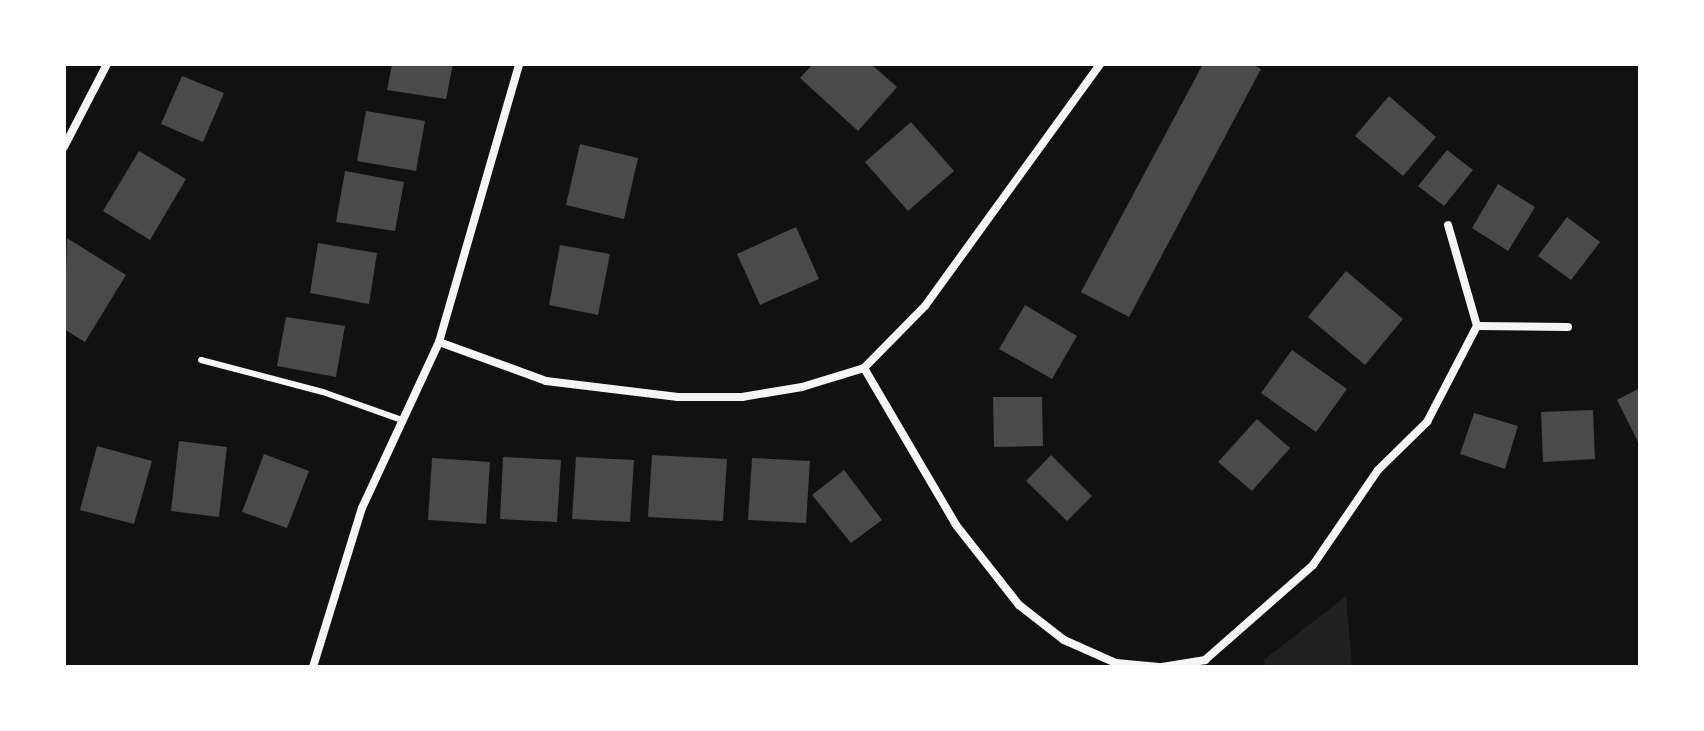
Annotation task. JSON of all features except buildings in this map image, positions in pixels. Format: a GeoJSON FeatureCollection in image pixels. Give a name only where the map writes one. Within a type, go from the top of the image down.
{"type":"FeatureCollection","features":[{"type":"Feature","properties":{"kind":"street"},"geometry":{"type":"LineString","coordinates":[[64,147],[107,64]]}},
{"type":"Feature","properties":{"kind":"street"},"geometry":{"type":"LineString","coordinates":[[313,667],[362,508],[399,419],[439,342],[519,64]]}},
{"type":"Feature","properties":{"kind":"street"},"geometry":{"type":"LineString","coordinates":[[439,342],[546,381],[678,397],[742,397],[802,387],[864,368],[925,306],[1100,64]]}},
{"type":"Feature","properties":{"kind":"street"},"geometry":{"type":"LineString","coordinates":[[864,368],[956,525],[1019,605],[1064,640],[1103,657],[1161,667],[1205,660],[1313,565],[1378,470],[1427,422],[1477,326],[1448,225]]}},
{"type":"Feature","properties":{"kind":"street"},"geometry":{"type":"LineString","coordinates":[[1477,326],[1568,327]]}},
{"type":"Feature","properties":{"kind":"lane"},"geometry":{"type":"LineString","coordinates":[[201,360],[323,392],[399,419]]}},
{"type":"Feature","properties":{"kind":"shaded area"},"geometry":{"type":"Polygon","coordinates":[[[1346,596],[1352,667],[1266,667],[1264,660],[1346,596]]]}}]}
